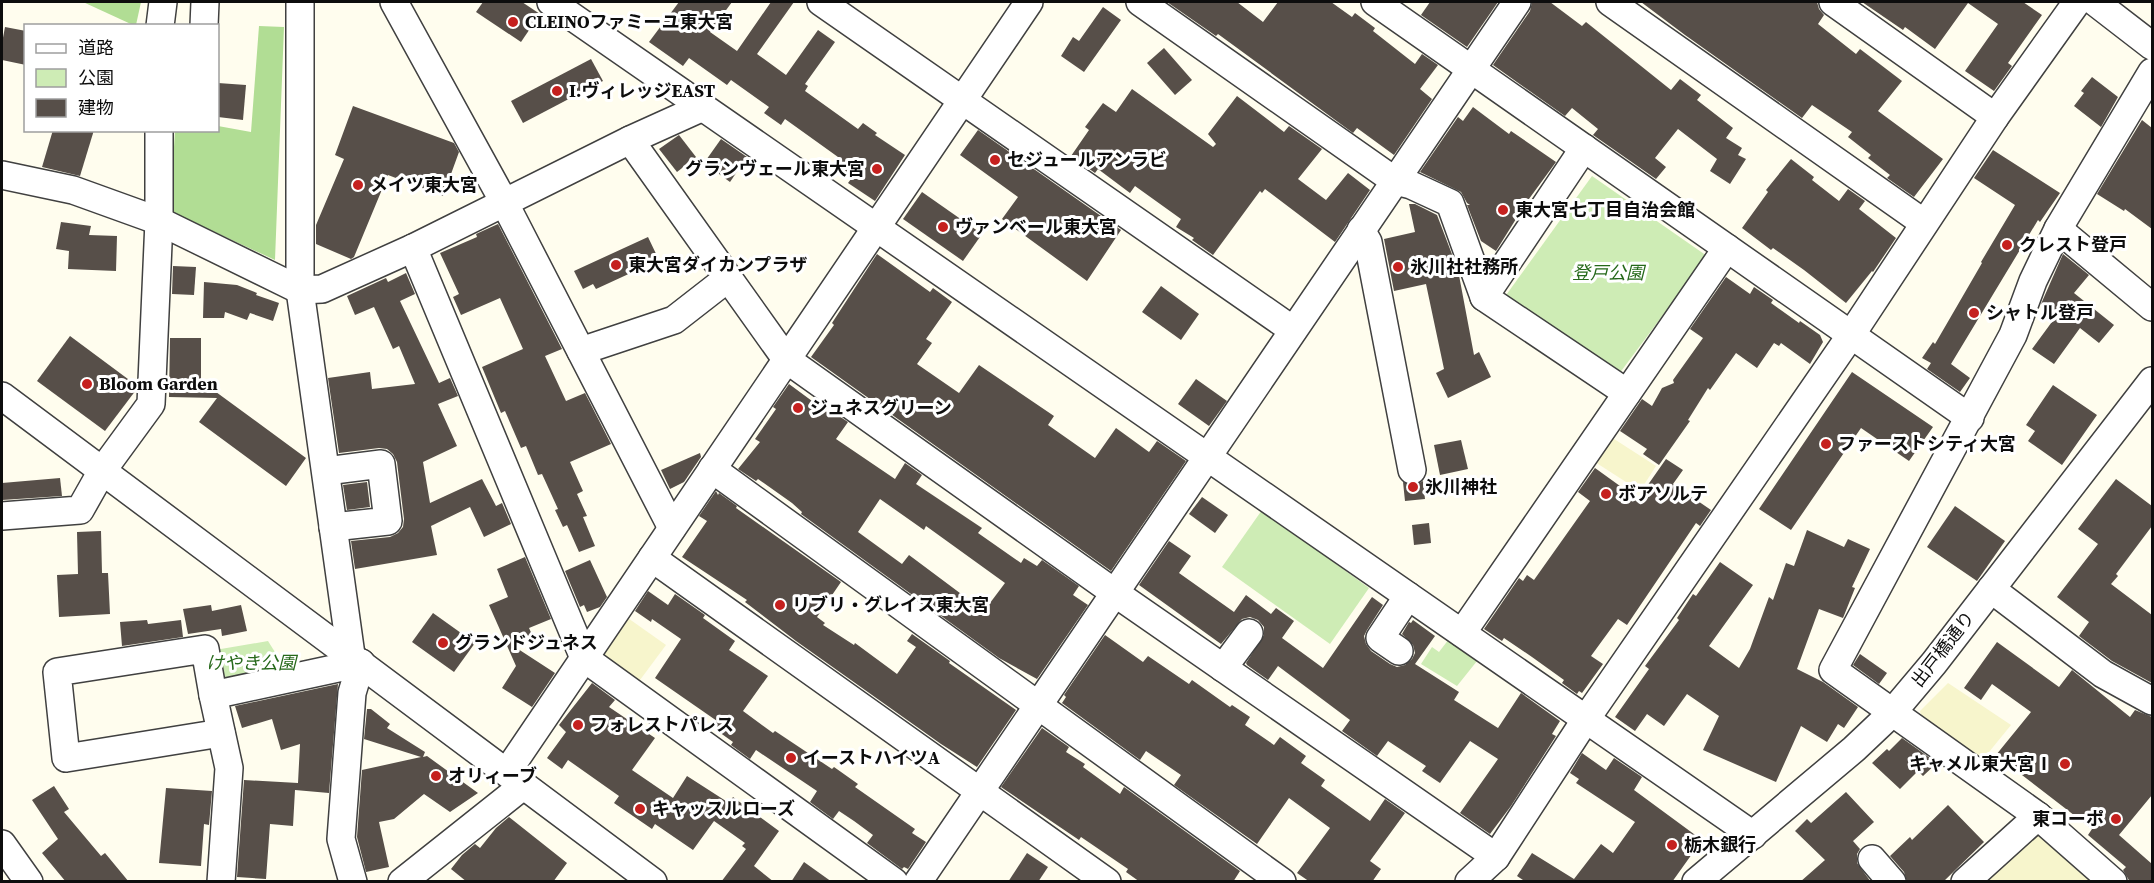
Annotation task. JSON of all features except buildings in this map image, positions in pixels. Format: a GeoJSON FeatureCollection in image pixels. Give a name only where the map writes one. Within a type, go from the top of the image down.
{"type":"FeatureCollection","features":[{"type":"Feature","properties":{"kind":"street"},"geometry":{"type":"LineString","coordinates":[[160,24],[163,2]]}},
{"type":"Feature","properties":{"kind":"street"},"geometry":{"type":"LineString","coordinates":[[204,24],[206,2]]}},
{"type":"Feature","properties":{"kind":"street"},"geometry":{"type":"LineString","coordinates":[[300,2],[300,290],[333,527],[356,659],[341,839],[353,882]]}},
{"type":"Feature","properties":{"kind":"street"},"geometry":{"type":"LineString","coordinates":[[394,2],[504,202],[672,528]]}},
{"type":"Feature","properties":{"kind":"street"},"geometry":{"type":"LineString","coordinates":[[821,2],[1293,330]]}},
{"type":"Feature","properties":{"kind":"street"},"geometry":{"type":"LineString","coordinates":[[421,877],[515,778],[584,658],[1029,2]]}},
{"type":"Feature","properties":{"kind":"street"},"geometry":{"type":"LineString","coordinates":[[1140,2],[1395,181],[1411,185],[1450,203],[1484,297],[1627,393]]}},
{"type":"Feature","properties":{"kind":"street"},"geometry":{"type":"LineString","coordinates":[[1375,2],[1970,418]]}},
{"type":"Feature","properties":{"kind":"street"},"geometry":{"type":"LineString","coordinates":[[918,882],[1517,2]]}},
{"type":"Feature","properties":{"kind":"street"},"geometry":{"type":"LineString","coordinates":[[1610,2],[1924,223]]}},
{"type":"Feature","properties":{"kind":"street"},"geometry":{"type":"LineString","coordinates":[[1833,2],[1995,117]]}},
{"type":"Feature","properties":{"kind":"street"},"geometry":{"type":"LineString","coordinates":[[1469,882],[1496,857],[1586,719],[1851,335],[1995,117],[2077,2]]}},
{"type":"Feature","properties":{"kind":"street"},"geometry":{"type":"LineString","coordinates":[[2095,2],[2152,46]]}},
{"type":"Feature","properties":{"kind":"street"},"geometry":{"type":"LineString","coordinates":[[566,6],[703,107],[1753,835]]}},
{"type":"Feature","properties":{"kind":"street"},"geometry":{"type":"LineString","coordinates":[[2114,882],[2038,816],[1833,670],[2013,335],[2033,281],[2058,229],[2152,72]]}},
{"type":"Feature","properties":{"kind":"street"},"geometry":{"type":"LineString","coordinates":[[2,175],[73,190],[159,221],[300,290],[322,289],[413,248],[630,140],[703,107]]}},
{"type":"Feature","properties":{"kind":"street"},"geometry":{"type":"LineString","coordinates":[[2,516],[80,510],[102,471],[151,404],[159,221],[159,132]]}},
{"type":"Feature","properties":{"kind":"street"},"geometry":{"type":"LineString","coordinates":[[630,140],[786,360],[1115,593],[1496,857]]}},
{"type":"Feature","properties":{"kind":"street"},"geometry":{"type":"LineString","coordinates":[[1484,297],[1584,148]]}},
{"type":"Feature","properties":{"kind":"street"},"geometry":{"type":"LineString","coordinates":[[2058,229],[2152,307]]}},
{"type":"Feature","properties":{"kind":"street"},"geometry":{"type":"LineString","coordinates":[[1361,230],[1368,242],[1412,470]]}},
{"type":"Feature","properties":{"kind":"street"},"geometry":{"type":"LineString","coordinates":[[413,248],[584,658],[894,882]]}},
{"type":"Feature","properties":{"kind":"street"},"geometry":{"type":"LineString","coordinates":[[1462,633],[1727,248]]}},
{"type":"Feature","properties":{"kind":"street"},"geometry":{"type":"LineString","coordinates":[[581,351],[674,320],[728,278]]}},
{"type":"Feature","properties":{"kind":"street","name":"出戸橋通り"},"geometry":{"type":"LineString","coordinates":[[1696,882],[1854,749],[1892,714],[2152,381]]}},
{"type":"Feature","properties":{"kind":"street"},"geometry":{"type":"LineString","coordinates":[[2,396],[653,882]]}},
{"type":"Feature","properties":{"kind":"street"},"geometry":{"type":"LineString","coordinates":[[326,471],[381,464],[388,521],[333,527]]}},
{"type":"Feature","properties":{"kind":"street"},"geometry":{"type":"LineString","coordinates":[[712,469],[1282,882]]}},
{"type":"Feature","properties":{"kind":"street"},"geometry":{"type":"LineString","coordinates":[[652,558],[1107,882]]}},
{"type":"Feature","properties":{"kind":"street"},"geometry":{"type":"LineString","coordinates":[[1991,589],[2103,674],[2152,701]]}},
{"type":"Feature","properties":{"kind":"street"},"geometry":{"type":"LineString","coordinates":[[1399,651],[1380,638],[1408,596]]}},
{"type":"Feature","properties":{"kind":"street"},"geometry":{"type":"LineString","coordinates":[[1223,668],[1249,633]]}},
{"type":"Feature","properties":{"kind":"street"},"geometry":{"type":"LineString","coordinates":[[220,882],[229,768],[205,649],[57,672],[66,758],[221,734]]}},
{"type":"Feature","properties":{"kind":"street"},"geometry":{"type":"LineString","coordinates":[[213,695],[356,659]]}},
{"type":"Feature","properties":{"kind":"street"},"geometry":{"type":"LineString","coordinates":[[1965,882],[2038,816]]}},
{"type":"Feature","properties":{"kind":"street"},"geometry":{"type":"LineString","coordinates":[[2,844],[29,882]]}},
{"type":"Feature","properties":{"kind":"street"},"geometry":{"type":"LineString","coordinates":[[1872,859],[1892,882]]}},
{"type":"Feature","properties":{"kind":"shaded area"},"geometry":{"type":"Polygon","coordinates":[[[1611,437],[1656,466],[1640,491],[1595,462],[1611,437]]]}},
{"type":"Feature","properties":{"kind":"shaded area"},"geometry":{"type":"Polygon","coordinates":[[[625,616],[666,645],[637,684],[602,658],[600,651],[625,616]]]}},
{"type":"Feature","properties":{"kind":"shaded area"},"geometry":{"type":"Polygon","coordinates":[[[1948,683],[2011,725],[1980,763],[1923,723],[1920,711],[1948,683]]]}},
{"type":"Feature","properties":{"kind":"shaded area"},"geometry":{"type":"Polygon","coordinates":[[[2038,833],[2092,881],[1986,882],[2038,833]]]}},
{"type":"Feature","properties":{"kind":"green space"},"geometry":{"type":"Polygon","coordinates":[[[83,2],[141,2],[136,24],[131,24],[83,2]]]}},
{"type":"Feature","properties":{"kind":"green space"},"geometry":{"type":"Polygon","coordinates":[[[259,26],[284,27],[275,260],[170,211],[175,132],[219,132],[219,126],[251,132],[259,26]]]}},
{"type":"Feature","properties":{"kind":"green space","name":"登戸公園"},"geometry":{"type":"Polygon","coordinates":[[[1592,176],[1707,256],[1619,374],[1504,298],[1592,176]]]}},
{"type":"Feature","properties":{"kind":"green space"},"geometry":{"type":"Polygon","coordinates":[[[1262,510],[1369,588],[1330,644],[1222,567],[1262,510]]]}},
{"type":"Feature","properties":{"kind":"green space"},"geometry":{"type":"Polygon","coordinates":[[[1449,639],[1477,661],[1457,686],[1421,664],[1432,647],[1439,652],[1449,639]]]}},
{"type":"Feature","properties":{"kind":"green space","name":"けやき公園"},"geometry":{"type":"Polygon","coordinates":[[[268,641],[290,676],[223,688],[215,650],[268,641]]]}},
{"type":"Feature","properties":{"kind":"place","name":"CLEINOファミーユ東大宮"},"geometry":{"type":"Point","coordinates":[513,22]}},
{"type":"Feature","properties":{"kind":"place","name":"I.ヴィレッジEAST"},"geometry":{"type":"Point","coordinates":[557,91]}},
{"type":"Feature","properties":{"kind":"place","name":"セジュールアンラビ"},"geometry":{"type":"Point","coordinates":[995,160]}},
{"type":"Feature","properties":{"kind":"place","name":"グランヴェール東大宮"},"geometry":{"type":"Point","coordinates":[877,169]}},
{"type":"Feature","properties":{"kind":"place","name":"メイツ東大宮"},"geometry":{"type":"Point","coordinates":[358,185]}},
{"type":"Feature","properties":{"kind":"place","name":"東大宮七丁目自治会館"},"geometry":{"type":"Point","coordinates":[1503,210]}},
{"type":"Feature","properties":{"kind":"place","name":"ヴァンベール東大宮"},"geometry":{"type":"Point","coordinates":[943,227]}},
{"type":"Feature","properties":{"kind":"place","name":"クレスト登戸"},"geometry":{"type":"Point","coordinates":[2007,245]}},
{"type":"Feature","properties":{"kind":"place","name":"東大宮ダイカンプラザ"},"geometry":{"type":"Point","coordinates":[616,265]}},
{"type":"Feature","properties":{"kind":"place","name":"氷川社社務所"},"geometry":{"type":"Point","coordinates":[1398,267]}},
{"type":"Feature","properties":{"kind":"place","name":"シャトル登戸"},"geometry":{"type":"Point","coordinates":[1974,313]}},
{"type":"Feature","properties":{"kind":"place","name":"Bloom Garden"},"geometry":{"type":"Point","coordinates":[87,384]}},
{"type":"Feature","properties":{"kind":"place","name":"ジュネスグリーン"},"geometry":{"type":"Point","coordinates":[798,408]}},
{"type":"Feature","properties":{"kind":"place","name":"ファーストシティ大宮"},"geometry":{"type":"Point","coordinates":[1826,444]}},
{"type":"Feature","properties":{"kind":"place","name":"氷川神社"},"geometry":{"type":"Point","coordinates":[1413,487]}},
{"type":"Feature","properties":{"kind":"place","name":"ボアソルテ"},"geometry":{"type":"Point","coordinates":[1606,494]}},
{"type":"Feature","properties":{"kind":"place","name":"リブリ・グレイス東大宮"},"geometry":{"type":"Point","coordinates":[780,605]}},
{"type":"Feature","properties":{"kind":"place","name":"グランドジュネス"},"geometry":{"type":"Point","coordinates":[443,643]}},
{"type":"Feature","properties":{"kind":"place","name":"フォレストパレス"},"geometry":{"type":"Point","coordinates":[578,725]}},
{"type":"Feature","properties":{"kind":"place","name":"イーストハイツA"},"geometry":{"type":"Point","coordinates":[791,758]}},
{"type":"Feature","properties":{"kind":"place","name":"キャメル東大宮Ⅰ"},"geometry":{"type":"Point","coordinates":[2065,764]}},
{"type":"Feature","properties":{"kind":"place","name":"オリィーブ"},"geometry":{"type":"Point","coordinates":[436,776]}},
{"type":"Feature","properties":{"kind":"place","name":"キャッスルローズ"},"geometry":{"type":"Point","coordinates":[640,809]}},
{"type":"Feature","properties":{"kind":"place","name":"東コーポ"},"geometry":{"type":"Point","coordinates":[2116,819]}},
{"type":"Feature","properties":{"kind":"place","name":"栃木銀行"},"geometry":{"type":"Point","coordinates":[1672,845]}}]}
